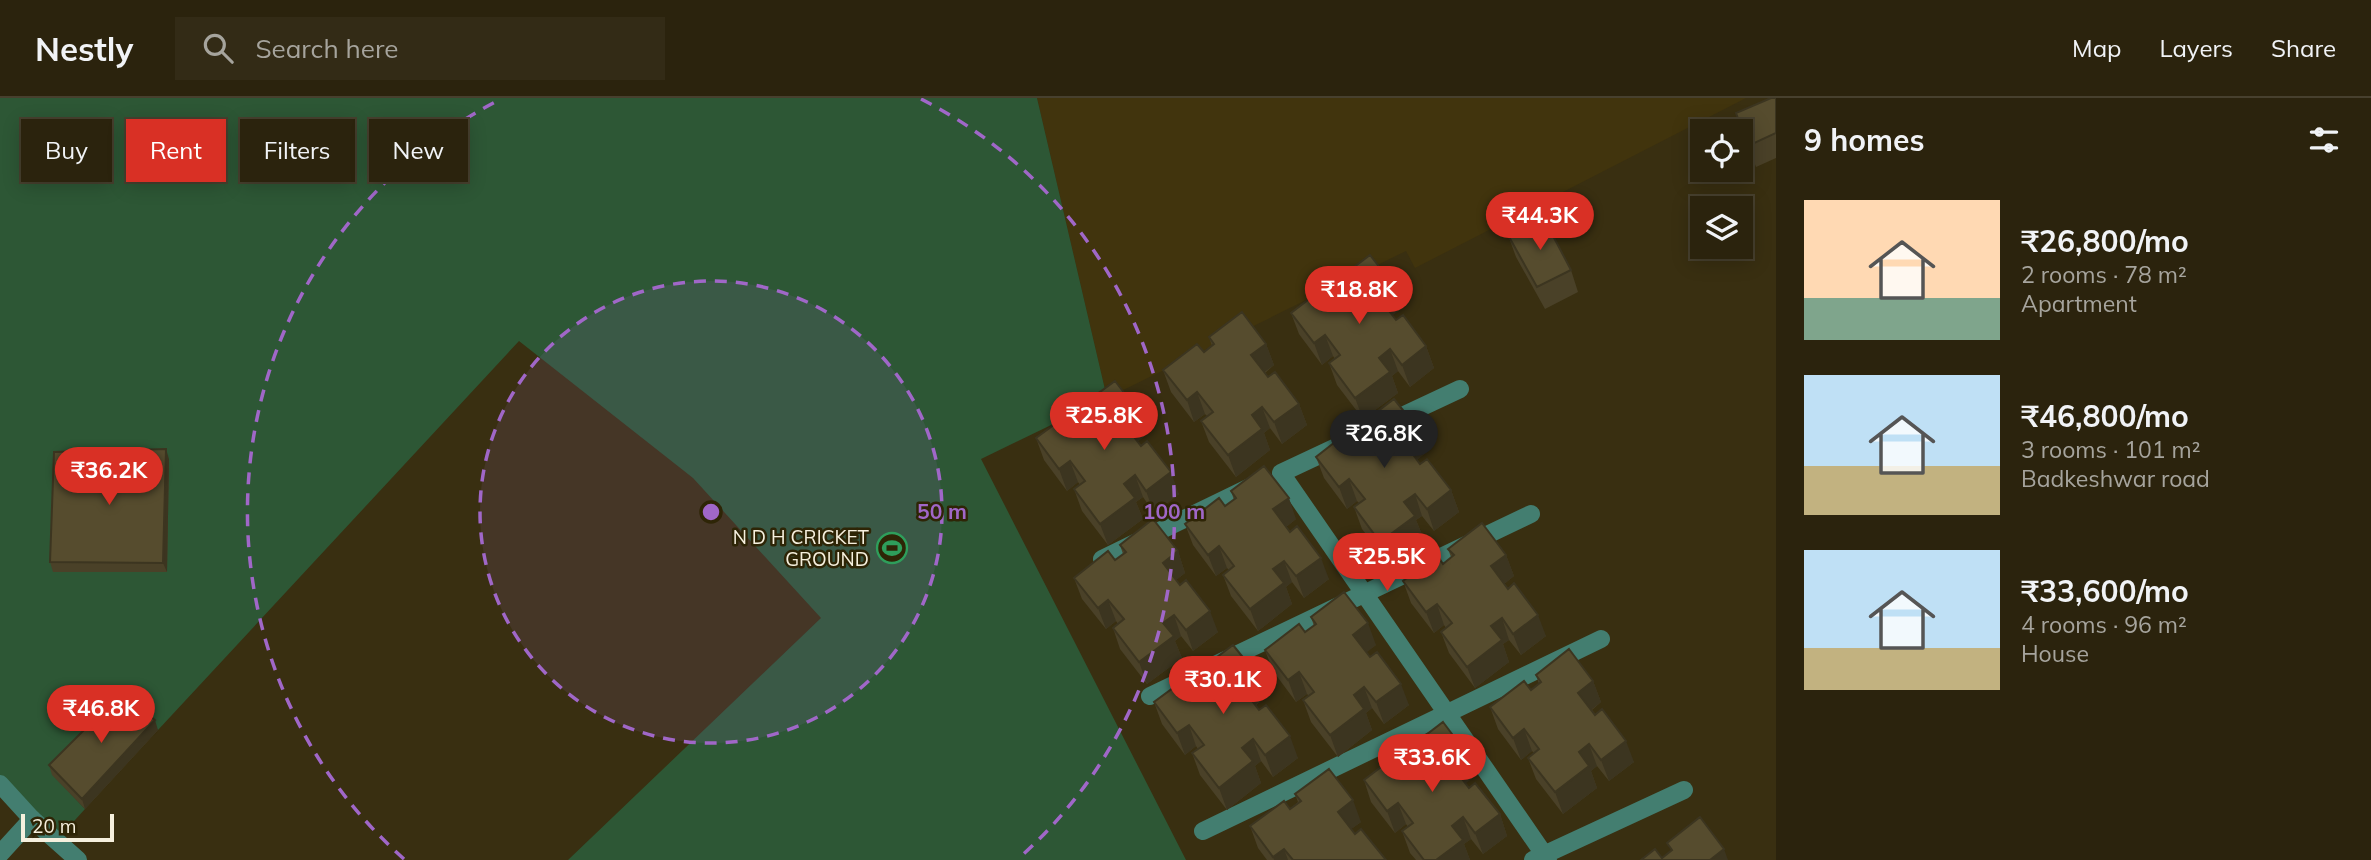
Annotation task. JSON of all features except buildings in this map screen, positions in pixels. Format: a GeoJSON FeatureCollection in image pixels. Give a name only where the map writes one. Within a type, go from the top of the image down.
{"type":"FeatureCollection","features":[{"type":"Feature","properties":{"kind":"street"},"geometry":{"type":"LineString","coordinates":[[1102,559],[1460,389]]}},
{"type":"Feature","properties":{"kind":"street"},"geometry":{"type":"LineString","coordinates":[[1281,473],[1447,713],[1542,858],[1684,790]]}},
{"type":"Feature","properties":{"kind":"street"},"geometry":{"type":"LineString","coordinates":[[1150,696],[1531,514]]}},
{"type":"Feature","properties":{"kind":"street"},"geometry":{"type":"LineString","coordinates":[[1203,831],[1601,639]]}},
{"type":"Feature","properties":{"kind":"street"},"geometry":{"type":"LineString","coordinates":[[0,784],[32,819],[78,860]]}},
{"type":"Feature","properties":{"kind":"street"},"geometry":{"type":"LineString","coordinates":[[0,854],[32,819]]}},
{"type":"Feature","properties":{"kind":"shaded area"},"geometry":{"type":"Polygon","coordinates":[[[1037,98],[1746,98],[1705,119],[1690,119],[1690,127],[1415,268],[1406,251],[1107,398],[1037,98]]]}},
{"type":"Feature","properties":{"kind":"green space","name":"N D H CRICKET GROUND"},"geometry":{"type":"Polygon","coordinates":[[[0,98],[1037,98],[1107,398],[981,459],[1186,860],[568,860],[821,618],[693,478],[519,341],[158,730],[125,703],[53,775],[85,809],[56,841],[0,784],[0,98]]]}},
{"type":"Feature","properties":{"kind":"place","name":"N D H CRICKET GROUND"},"geometry":{"type":"Point","coordinates":[892,548]}}]}
